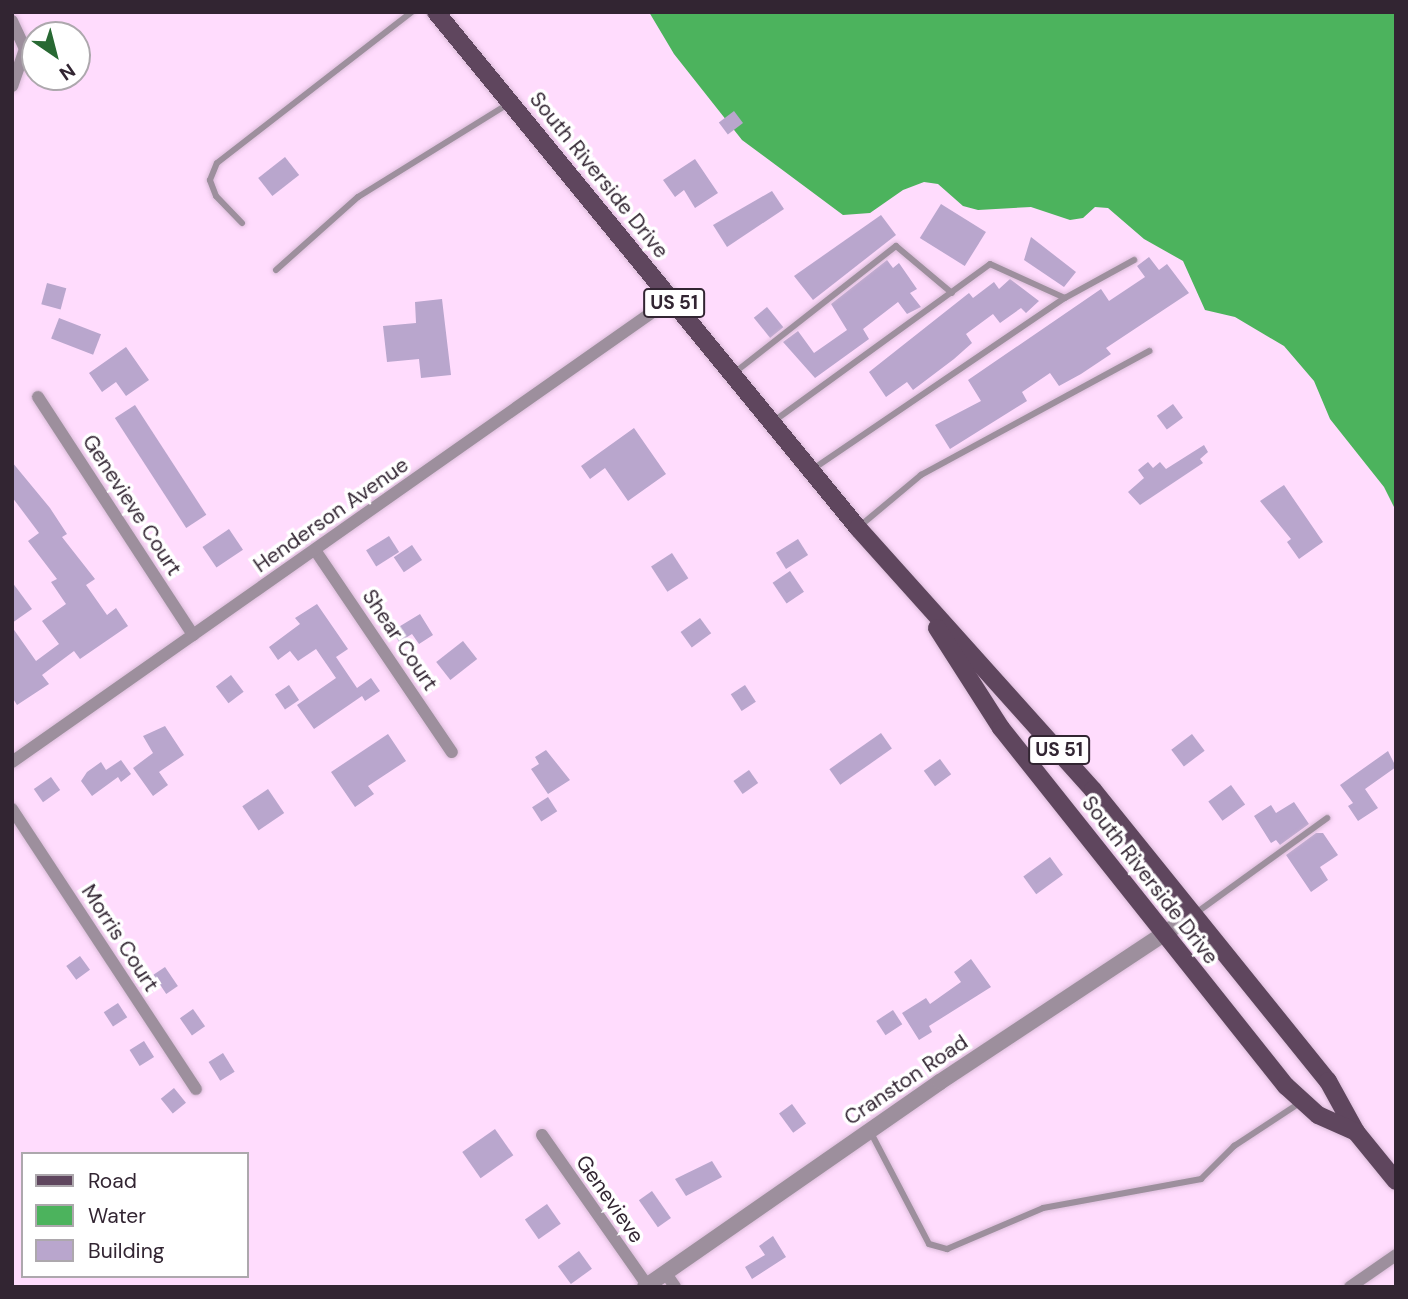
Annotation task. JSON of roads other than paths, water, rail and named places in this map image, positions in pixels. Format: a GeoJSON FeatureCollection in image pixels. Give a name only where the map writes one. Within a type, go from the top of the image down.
{"type":"FeatureCollection","features":[{"type":"Feature","properties":{"kind":"main road","name":"South Riverside Drive"},"geometry":{"type":"LineString","coordinates":[[436,12],[858,527],[1059,749],[1328,1081],[1356,1132],[1396,1181]]}},
{"type":"Feature","properties":{"kind":"main road","name":"South Riverside Drive"},"geometry":{"type":"LineString","coordinates":[[915,592],[1000,727],[1163,935],[1301,1102],[1356,1132]]}},
{"type":"Feature","properties":{"kind":"street"},"geometry":{"type":"LineString","coordinates":[[12,21],[24,50],[12,86]]}},
{"type":"Feature","properties":{"kind":"street","name":"Henderson Avenue"},"geometry":{"type":"LineString","coordinates":[[12,762],[671,299]]}},
{"type":"Feature","properties":{"kind":"street","name":"Genevieve Court"},"geometry":{"type":"LineString","coordinates":[[38,397],[193,635]]}},
{"type":"Feature","properties":{"kind":"street","name":"Shear Court"},"geometry":{"type":"LineString","coordinates":[[315,550],[452,752]]}},
{"type":"Feature","properties":{"kind":"street","name":"Morris Court"},"geometry":{"type":"LineString","coordinates":[[12,809],[197,1089]]}},
{"type":"Feature","properties":{"kind":"street","name":"Cranston Road"},"geometry":{"type":"LineString","coordinates":[[646,1286],[869,1130],[1194,914]]}},
{"type":"Feature","properties":{"kind":"street","name":"Genevieve"},"geometry":{"type":"LineString","coordinates":[[542,1135],[646,1286]]}},
{"type":"Feature","properties":{"kind":"street"},"geometry":{"type":"LineString","coordinates":[[1350,1287],[1396,1255]]}},
{"type":"Feature","properties":{"kind":"street"},"geometry":{"type":"LineString","coordinates":[[665,1272],[675,1287]]}},
{"type":"Feature","properties":{"kind":"lane"},"geometry":{"type":"LineString","coordinates":[[242,223],[216,196],[211,180],[217,163],[412,12]]}},
{"type":"Feature","properties":{"kind":"lane"},"geometry":{"type":"LineString","coordinates":[[276,270],[358,197],[510,103]]}},
{"type":"Feature","properties":{"kind":"lane"},"geometry":{"type":"LineString","coordinates":[[732,374],[897,246],[952,293]]}},
{"type":"Feature","properties":{"kind":"lane"},"geometry":{"type":"LineString","coordinates":[[811,470],[1065,298],[1133,260]]}},
{"type":"Feature","properties":{"kind":"lane"},"geometry":{"type":"LineString","coordinates":[[772,423],[990,264],[1065,298]]}},
{"type":"Feature","properties":{"kind":"lane"},"geometry":{"type":"LineString","coordinates":[[858,527],[921,475],[1149,351]]}},
{"type":"Feature","properties":{"kind":"lane"},"geometry":{"type":"LineString","coordinates":[[1194,914],[1327,818]]}},
{"type":"Feature","properties":{"kind":"lane"},"geometry":{"type":"LineString","coordinates":[[869,1130],[929,1244],[947,1249],[1043,1208],[1201,1180],[1234,1146],[1301,1102]]}},
{"type":"Feature","properties":{"kind":"water"},"geometry":{"type":"Polygon","coordinates":[[[649,12],[1396,12],[1396,511],[1384,487],[1330,419],[1314,381],[1284,346],[1235,317],[1205,310],[1183,261],[1144,239],[1108,208],[1095,207],[1083,218],[1070,220],[1031,207],[978,210],[963,206],[938,184],[924,182],[903,190],[870,213],[843,215],[742,140],[674,54],[649,12]]]}}]}
